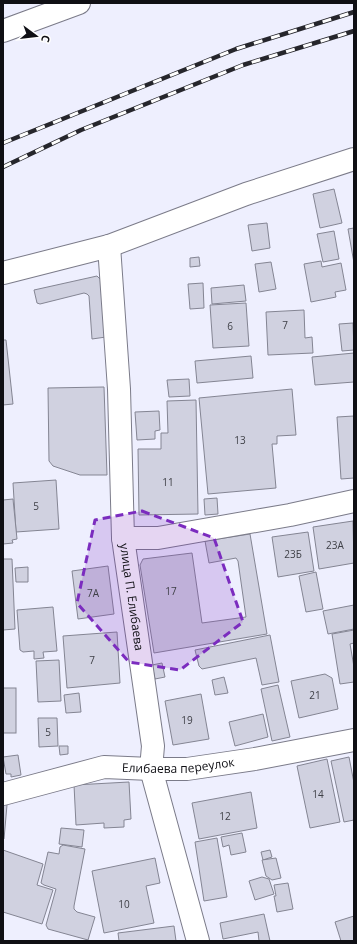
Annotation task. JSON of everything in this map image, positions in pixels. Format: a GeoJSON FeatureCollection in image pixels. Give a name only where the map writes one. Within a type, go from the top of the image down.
{"type":"FeatureCollection","features":[{"type":"Feature","properties":{"kind":"street"},"geometry":{"type":"LineString","coordinates":[[3,32],[79,3]]}},
{"type":"Feature","properties":{"kind":"street"},"geometry":{"type":"LineString","coordinates":[[3,274],[109,246],[246,194],[354,159]]}},
{"type":"Feature","properties":{"kind":"street","name":"улица П. Елибаева"},"geometry":{"type":"LineString","coordinates":[[109,246],[119,389],[123,538],[153,746],[151,769],[198,941]]}},
{"type":"Feature","properties":{"kind":"street"},"geometry":{"type":"LineString","coordinates":[[123,538],[158,538],[290,515],[354,501]]}},
{"type":"Feature","properties":{"kind":"street","name":"Елибаева переулок"},"geometry":{"type":"LineString","coordinates":[[3,794],[104,767],[187,769],[255,759],[354,740]]}},
{"type":"Feature","properties":{"kind":"highlighted area"},"geometry":{"type":"Polygon","coordinates":[[[142,511],[214,538],[243,622],[180,670],[129,662],[77,603],[95,520],[142,511]]]}},
{"type":"Feature","properties":{"kind":"building"},"geometry":{"type":"Polygon","coordinates":[[[334,189],[342,223],[320,228],[313,194],[334,189]]]}},
{"type":"Feature","properties":{"kind":"building"},"geometry":{"type":"Polygon","coordinates":[[[267,223],[270,248],[252,251],[248,225],[267,223]]]}},
{"type":"Feature","properties":{"kind":"building"},"geometry":{"type":"Polygon","coordinates":[[[354,228],[354,263],[348,229],[354,228]]]}},
{"type":"Feature","properties":{"kind":"building"},"geometry":{"type":"Polygon","coordinates":[[[334,231],[339,259],[323,262],[317,234],[334,231]]]}},
{"type":"Feature","properties":{"kind":"building"},"geometry":{"type":"Polygon","coordinates":[[[199,257],[200,266],[190,267],[190,258],[199,257]]]}},
{"type":"Feature","properties":{"kind":"building"},"geometry":{"type":"Polygon","coordinates":[[[321,261],[322,267],[341,263],[346,290],[335,292],[336,297],[311,302],[304,264],[321,261]]]}},
{"type":"Feature","properties":{"kind":"building"},"geometry":{"type":"Polygon","coordinates":[[[271,262],[276,289],[259,292],[255,264],[271,262]]]}},
{"type":"Feature","properties":{"kind":"building"},"geometry":{"type":"Polygon","coordinates":[[[97,276],[101,280],[106,337],[92,339],[89,296],[87,294],[84,293],[40,304],[37,303],[34,290],[97,276]]]}},
{"type":"Feature","properties":{"kind":"building"},"geometry":{"type":"Polygon","coordinates":[[[203,283],[204,308],[190,309],[188,284],[203,283]]]}},
{"type":"Feature","properties":{"kind":"building"},"geometry":{"type":"Polygon","coordinates":[[[244,285],[246,301],[212,304],[211,288],[244,285]]]}},
{"type":"Feature","properties":{"kind":"building"},"geometry":{"type":"Polygon","coordinates":[[[246,303],[249,346],[213,348],[210,305],[246,303]]]}},
{"type":"Feature","properties":{"kind":"building"},"geometry":{"type":"Polygon","coordinates":[[[304,310],[305,338],[312,337],[313,353],[268,355],[266,312],[304,310]]]}},
{"type":"Feature","properties":{"kind":"building"},"geometry":{"type":"Polygon","coordinates":[[[353,323],[354,350],[342,351],[339,324],[353,323]]]}},
{"type":"Feature","properties":{"kind":"building"},"geometry":{"type":"Polygon","coordinates":[[[3,340],[6,340],[13,404],[3,405],[3,340]]]}},
{"type":"Feature","properties":{"kind":"building"},"geometry":{"type":"Polygon","coordinates":[[[354,353],[354,382],[315,385],[312,357],[354,353]]]}},
{"type":"Feature","properties":{"kind":"building"},"geometry":{"type":"Polygon","coordinates":[[[251,356],[253,378],[197,383],[195,361],[251,356]]]}},
{"type":"Feature","properties":{"kind":"building"},"geometry":{"type":"Polygon","coordinates":[[[189,379],[190,396],[169,397],[167,380],[189,379]]]}},
{"type":"Feature","properties":{"kind":"building"},"geometry":{"type":"Polygon","coordinates":[[[104,387],[107,475],[80,475],[53,466],[49,461],[48,388],[104,387]]]}},
{"type":"Feature","properties":{"kind":"building"},"geometry":{"type":"Polygon","coordinates":[[[292,389],[296,435],[277,436],[277,444],[272,444],[276,488],[208,494],[199,398],[292,389]]]}},
{"type":"Feature","properties":{"kind":"building"},"geometry":{"type":"Polygon","coordinates":[[[196,400],[198,514],[139,515],[138,449],[161,449],[161,433],[168,433],[167,401],[196,400]]]}},
{"type":"Feature","properties":{"kind":"building"},"geometry":{"type":"Polygon","coordinates":[[[159,411],[160,430],[155,431],[155,439],[137,440],[135,412],[159,411]]]}},
{"type":"Feature","properties":{"kind":"building"},"geometry":{"type":"Polygon","coordinates":[[[354,416],[354,478],[341,479],[337,417],[354,416]]]}},
{"type":"Feature","properties":{"kind":"building"},"geometry":{"type":"Polygon","coordinates":[[[56,480],[59,529],[16,532],[13,483],[56,480]]]}},
{"type":"Feature","properties":{"kind":"building"},"geometry":{"type":"Polygon","coordinates":[[[217,498],[218,514],[205,515],[204,499],[217,498]]]}},
{"type":"Feature","properties":{"kind":"building"},"geometry":{"type":"Polygon","coordinates":[[[13,499],[17,539],[12,540],[13,543],[3,544],[3,500],[13,499]]]}},
{"type":"Feature","properties":{"kind":"building"},"geometry":{"type":"Polygon","coordinates":[[[353,521],[354,563],[319,569],[313,527],[353,521]]]}},
{"type":"Feature","properties":{"kind":"building"},"geometry":{"type":"Polygon","coordinates":[[[308,532],[314,571],[278,577],[272,537],[308,532]]]}},
{"type":"Feature","properties":{"kind":"building"},"geometry":{"type":"Polygon","coordinates":[[[250,534],[267,634],[154,653],[140,565],[143,559],[192,553],[202,623],[246,617],[238,561],[236,558],[209,563],[205,541],[250,534]]]}},
{"type":"Feature","properties":{"kind":"building"},"geometry":{"type":"Polygon","coordinates":[[[3,559],[12,559],[15,629],[3,630],[3,559]]]}},
{"type":"Feature","properties":{"kind":"building"},"geometry":{"type":"Polygon","coordinates":[[[108,566],[114,614],[78,619],[72,571],[108,566]]]}},
{"type":"Feature","properties":{"kind":"building"},"geometry":{"type":"Polygon","coordinates":[[[28,567],[28,582],[16,582],[15,568],[28,567]]]}},
{"type":"Feature","properties":{"kind":"building"},"geometry":{"type":"Polygon","coordinates":[[[316,572],[323,609],[306,612],[299,576],[316,572]]]}},
{"type":"Feature","properties":{"kind":"building"},"geometry":{"type":"Polygon","coordinates":[[[354,605],[354,629],[328,634],[323,611],[354,605]]]}},
{"type":"Feature","properties":{"kind":"building"},"geometry":{"type":"Polygon","coordinates":[[[53,607],[57,651],[43,652],[44,658],[34,659],[34,651],[23,652],[20,650],[17,610],[53,607]]]}},
{"type":"Feature","properties":{"kind":"building"},"geometry":{"type":"Polygon","coordinates":[[[354,630],[354,643],[350,644],[354,667],[354,682],[340,684],[332,634],[354,630]]]}},
{"type":"Feature","properties":{"kind":"building"},"geometry":{"type":"Polygon","coordinates":[[[117,632],[120,683],[67,688],[63,636],[117,632]]]}},
{"type":"Feature","properties":{"kind":"building"},"geometry":{"type":"Polygon","coordinates":[[[270,635],[279,682],[262,685],[256,658],[202,669],[199,666],[195,650],[270,635]]]}},
{"type":"Feature","properties":{"kind":"building"},"geometry":{"type":"Polygon","coordinates":[[[59,660],[61,701],[38,702],[36,661],[59,660]]]}},
{"type":"Feature","properties":{"kind":"building"},"geometry":{"type":"Polygon","coordinates":[[[162,663],[165,677],[155,679],[152,665],[162,663]]]}},
{"type":"Feature","properties":{"kind":"building"},"geometry":{"type":"Polygon","coordinates":[[[325,674],[332,678],[338,709],[299,718],[291,681],[325,674]]]}},
{"type":"Feature","properties":{"kind":"building"},"geometry":{"type":"Polygon","coordinates":[[[224,677],[228,693],[215,695],[212,680],[224,677]]]}},
{"type":"Feature","properties":{"kind":"building"},"geometry":{"type":"Polygon","coordinates":[[[278,685],[290,737],[272,741],[261,689],[278,685]]]}},
{"type":"Feature","properties":{"kind":"building"},"geometry":{"type":"Polygon","coordinates":[[[3,688],[16,688],[16,733],[3,733],[3,688]]]}},
{"type":"Feature","properties":{"kind":"building"},"geometry":{"type":"Polygon","coordinates":[[[79,693],[81,712],[66,713],[64,695],[79,693]]]}},
{"type":"Feature","properties":{"kind":"building"},"geometry":{"type":"Polygon","coordinates":[[[201,694],[209,739],[173,745],[165,701],[201,694]]]}},
{"type":"Feature","properties":{"kind":"building"},"geometry":{"type":"Polygon","coordinates":[[[263,714],[268,737],[235,746],[229,722],[263,714]]]}},
{"type":"Feature","properties":{"kind":"building"},"geometry":{"type":"Polygon","coordinates":[[[38,718],[57,718],[58,746],[39,747],[38,718]]]}},
{"type":"Feature","properties":{"kind":"building"},"geometry":{"type":"Polygon","coordinates":[[[59,746],[68,746],[68,754],[60,755],[59,746]]]}},
{"type":"Feature","properties":{"kind":"building"},"geometry":{"type":"Polygon","coordinates":[[[18,755],[21,775],[11,777],[11,774],[6,774],[3,757],[18,755]]]}},
{"type":"Feature","properties":{"kind":"building"},"geometry":{"type":"Polygon","coordinates":[[[349,757],[354,783],[354,820],[344,822],[331,761],[349,757]]]}},
{"type":"Feature","properties":{"kind":"building"},"geometry":{"type":"Polygon","coordinates":[[[327,759],[340,822],[310,828],[297,766],[327,759]]]}},
{"type":"Feature","properties":{"kind":"building"},"geometry":{"type":"Polygon","coordinates":[[[129,782],[131,819],[124,820],[124,827],[104,828],[104,823],[76,825],[74,785],[129,782]]]}},
{"type":"Feature","properties":{"kind":"building"},"geometry":{"type":"Polygon","coordinates":[[[251,792],[257,828],[199,839],[192,803],[251,792]]]}},
{"type":"Feature","properties":{"kind":"building"},"geometry":{"type":"Polygon","coordinates":[[[6,803],[7,805],[4,839],[3,804],[6,803]]]}},
{"type":"Feature","properties":{"kind":"building"},"geometry":{"type":"Polygon","coordinates":[[[61,828],[84,830],[82,847],[59,844],[61,828]]]}},
{"type":"Feature","properties":{"kind":"building"},"geometry":{"type":"Polygon","coordinates":[[[242,833],[246,852],[231,855],[229,845],[223,847],[221,837],[242,833]]]}},
{"type":"Feature","properties":{"kind":"building"},"geometry":{"type":"Polygon","coordinates":[[[217,838],[227,897],[204,901],[195,842],[217,838]]]}},
{"type":"Feature","properties":{"kind":"building"},"geometry":{"type":"Polygon","coordinates":[[[63,845],[85,849],[74,909],[77,912],[95,917],[88,940],[48,929],[46,925],[56,889],[41,883],[48,852],[59,854],[60,847],[63,845]]]}},
{"type":"Feature","properties":{"kind":"building"},"geometry":{"type":"Polygon","coordinates":[[[3,850],[43,864],[37,885],[53,890],[42,924],[3,912],[3,850]]]}},
{"type":"Feature","properties":{"kind":"building"},"geometry":{"type":"Polygon","coordinates":[[[270,850],[272,857],[263,860],[261,852],[270,850]]]}},
{"type":"Feature","properties":{"kind":"building"},"geometry":{"type":"Polygon","coordinates":[[[155,858],[160,883],[146,886],[154,923],[104,933],[92,871],[155,858]]]}},
{"type":"Feature","properties":{"kind":"building"},"geometry":{"type":"Polygon","coordinates":[[[276,858],[281,878],[272,880],[266,876],[262,860],[276,858]]]}},
{"type":"Feature","properties":{"kind":"building"},"geometry":{"type":"Polygon","coordinates":[[[262,877],[269,879],[274,894],[255,900],[249,881],[262,877]]]}},
{"type":"Feature","properties":{"kind":"building"},"geometry":{"type":"Polygon","coordinates":[[[288,883],[293,909],[277,912],[274,896],[276,896],[274,885],[288,883]]]}},
{"type":"Feature","properties":{"kind":"building"},"geometry":{"type":"Polygon","coordinates":[[[264,914],[270,941],[259,941],[258,932],[223,939],[220,923],[264,914]]]}},
{"type":"Feature","properties":{"kind":"building"},"geometry":{"type":"Polygon","coordinates":[[[354,916],[354,941],[341,941],[335,922],[354,916]]]}},
{"type":"Feature","properties":{"kind":"building"},"geometry":{"type":"Polygon","coordinates":[[[174,926],[176,941],[119,941],[118,933],[174,926]]]}},
{"type":"Feature","properties":{"kind":"railway"},"geometry":{"type":"LineString","coordinates":[[3,143],[236,49],[354,12]]}},
{"type":"Feature","properties":{"kind":"railway"},"geometry":{"type":"LineString","coordinates":[[3,167],[81,130],[243,65],[354,31]]}}]}
